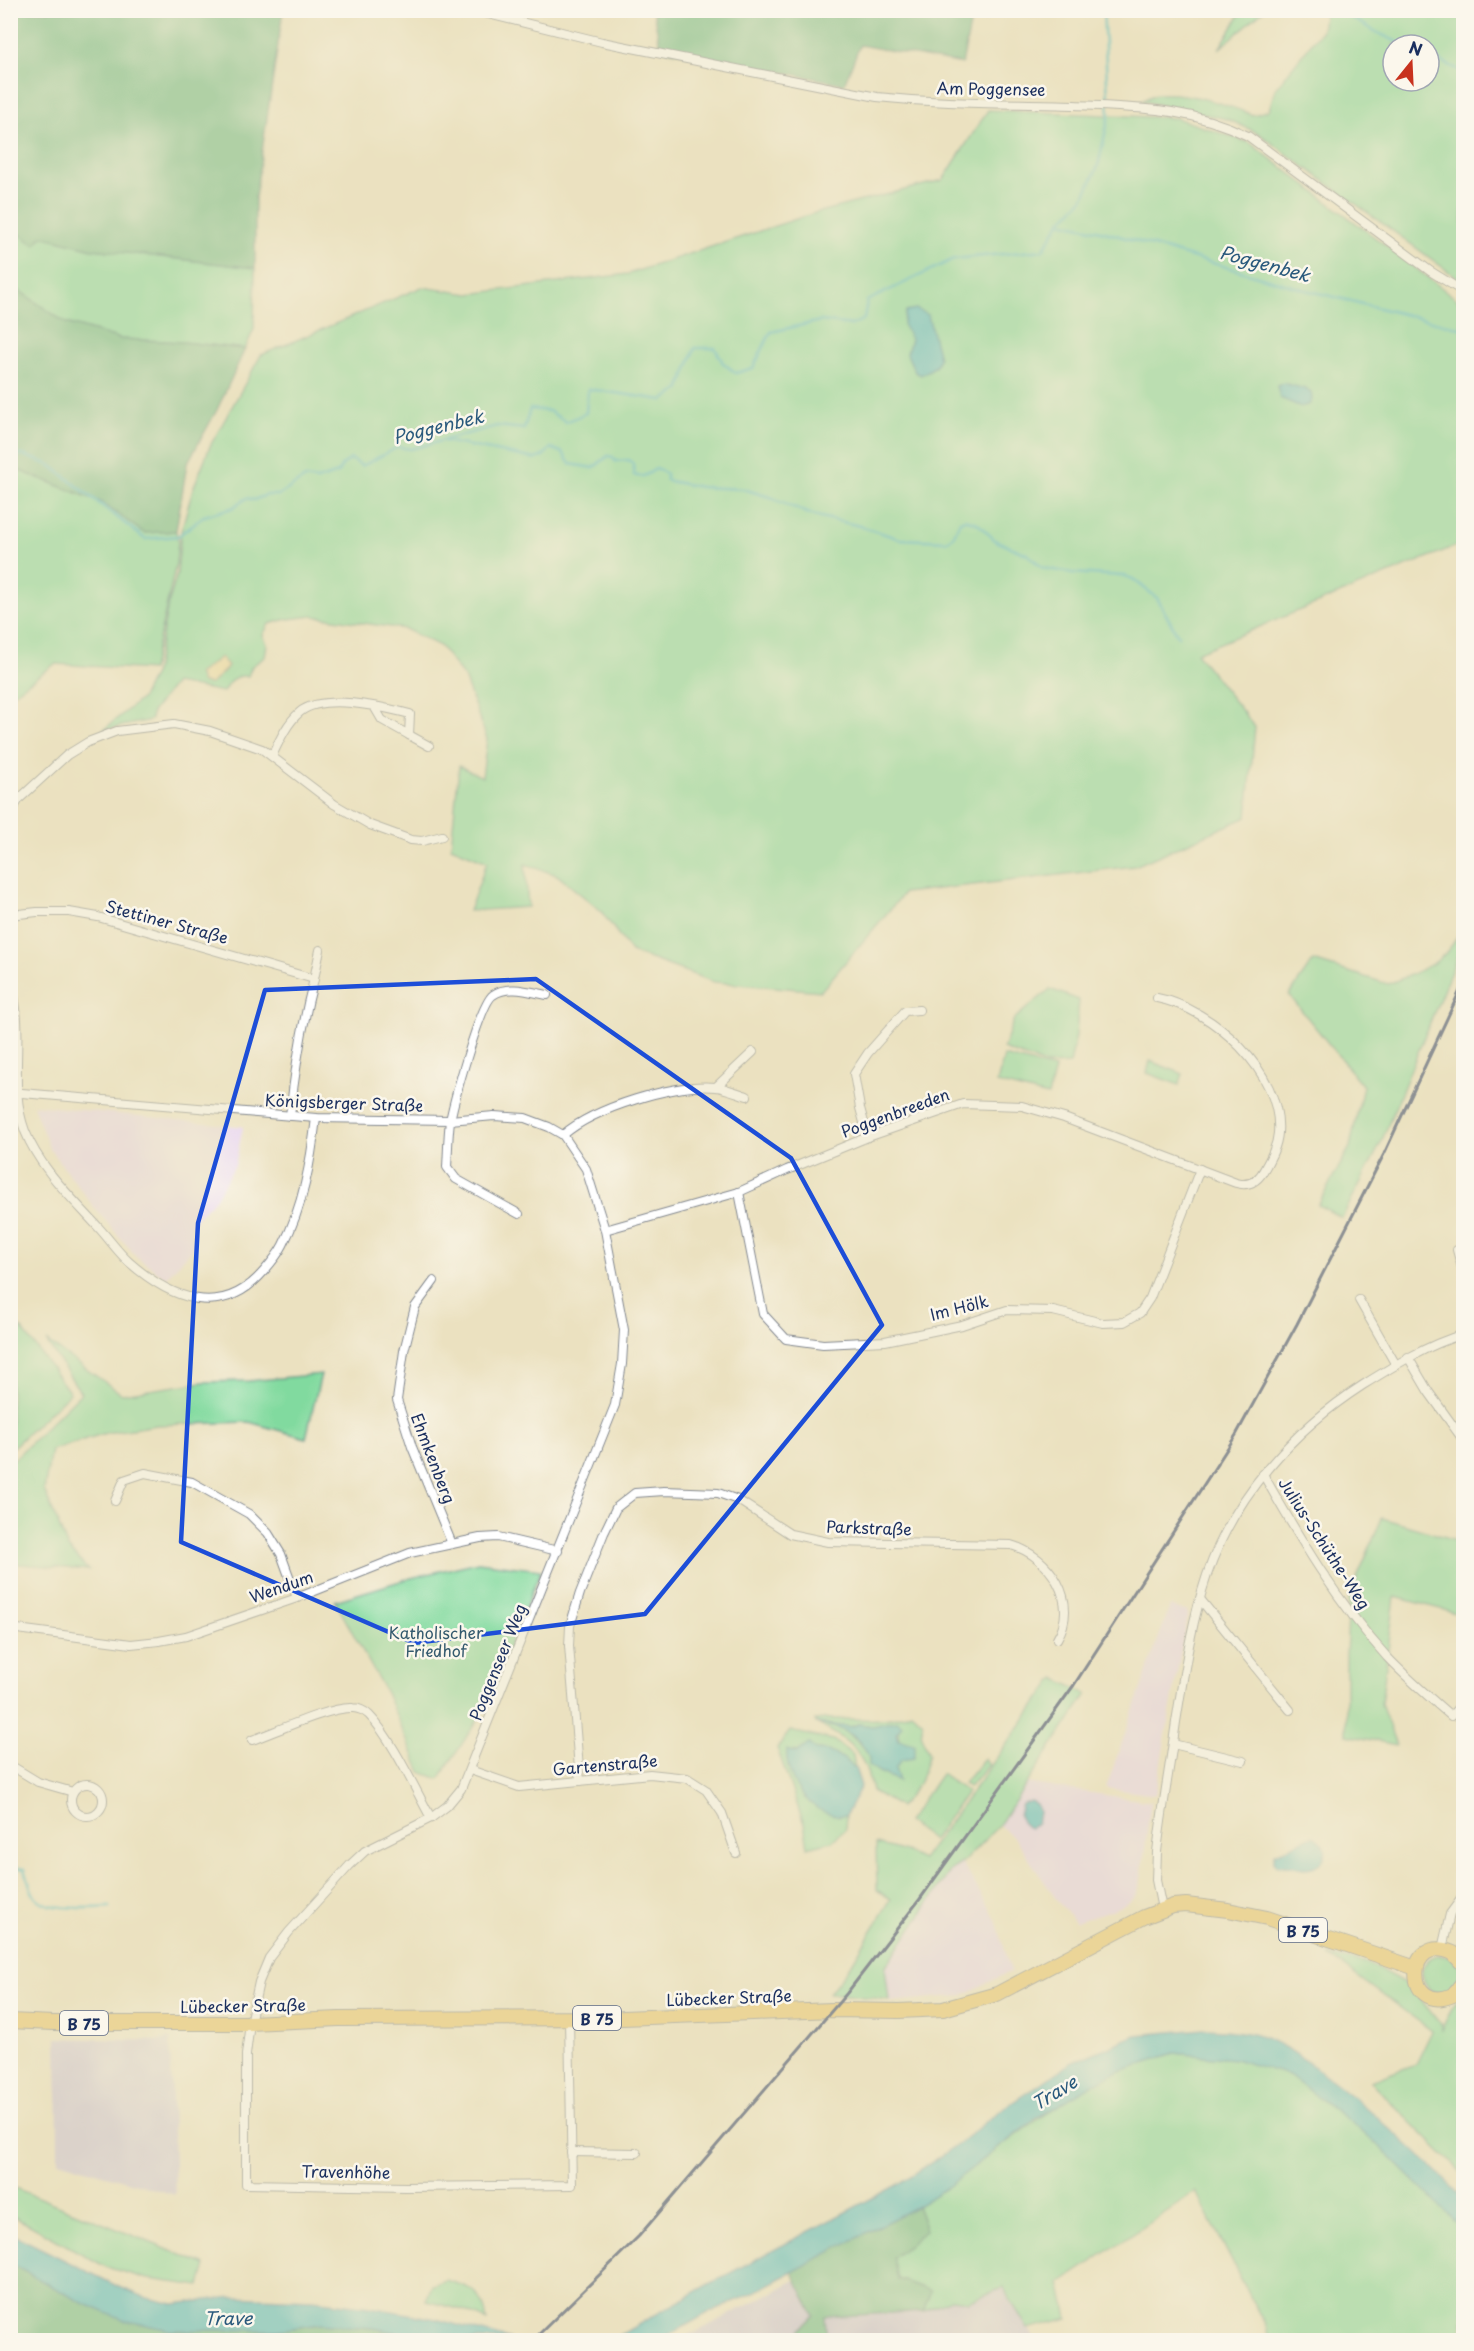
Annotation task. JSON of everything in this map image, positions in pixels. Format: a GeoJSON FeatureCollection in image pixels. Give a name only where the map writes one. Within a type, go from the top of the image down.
{"type":"FeatureCollection","features":[{"type":"Feature","properties":{"kind":"main road","name":"Lübecker Straße"},"geometry":{"type":"LineString","coordinates":[[10,2021],[250,2024],[339,2019],[569,2019],[832,2010],[943,2009],[997,1994],[1104,1936],[1162,1909],[1186,1905],[1267,1918],[1416,1968]]}},
{"type":"Feature","properties":{"kind":"main road"},"geometry":{"type":"LineString","coordinates":[[1463,1983],[1458,1990],[1447,1997],[1432,1997],[1418,1984],[1416,1968],[1425,1954],[1442,1949],[1453,1953],[1464,1965]]}},
{"type":"Feature","properties":{"kind":"street","name":"Am Poggensee"},"geometry":{"type":"LineString","coordinates":[[472,10],[602,42],[877,97],[914,101],[1123,106],[1176,111],[1225,125],[1248,136],[1430,271],[1464,292]]}},
{"type":"Feature","properties":{"kind":"street"},"geometry":{"type":"LineString","coordinates":[[272,756],[282,735],[301,711],[323,702],[335,701],[410,714],[409,735]]}},
{"type":"Feature","properties":{"kind":"street"},"geometry":{"type":"LineString","coordinates":[[375,708],[382,720],[429,746]]}},
{"type":"Feature","properties":{"kind":"street"},"geometry":{"type":"LineString","coordinates":[[10,814],[19,799],[67,754],[88,742],[117,731],[174,724],[210,731],[253,745],[272,756],[334,804],[370,825],[411,840],[423,841],[442,836]]}},
{"type":"Feature","properties":{"kind":"street","name":"Stettiner Straße"},"geometry":{"type":"LineString","coordinates":[[10,915],[69,912],[98,917],[314,979]]}},
{"type":"Feature","properties":{"kind":"street"},"geometry":{"type":"LineString","coordinates":[[290,1116],[296,1061],[320,950]]}},
{"type":"Feature","properties":{"kind":"street"},"geometry":{"type":"LineString","coordinates":[[10,982],[19,1040],[13,1092],[25,1131],[44,1167],[129,1262],[163,1286],[185,1297],[207,1300],[229,1298],[254,1282],[283,1246],[296,1214],[309,1164],[316,1118]]}},
{"type":"Feature","properties":{"kind":"street"},"geometry":{"type":"LineString","coordinates":[[519,1214],[456,1179],[447,1167],[450,1120],[480,1016],[488,1000],[493,994],[507,990],[547,994]]}},
{"type":"Feature","properties":{"kind":"street","name":"Poggenbreeden"},"geometry":{"type":"LineString","coordinates":[[605,1230],[739,1192],[868,1137],[963,1104],[1022,1106],[1064,1119],[1245,1186],[1252,1183],[1262,1174],[1276,1146],[1278,1132],[1272,1095],[1262,1075],[1228,1035],[1210,1020],[1171,1000],[1157,998]]}},
{"type":"Feature","properties":{"kind":"street"},"geometry":{"type":"LineString","coordinates":[[868,1137],[854,1074],[868,1053],[905,1011],[919,1010]]}},
{"type":"Feature","properties":{"kind":"street"},"geometry":{"type":"LineString","coordinates":[[716,1087],[753,1052]]}},
{"type":"Feature","properties":{"kind":"street"},"geometry":{"type":"LineString","coordinates":[[605,1230],[586,1169],[562,1135],[573,1126],[602,1111],[652,1095],[716,1087],[747,1096]]}},
{"type":"Feature","properties":{"kind":"street","name":"Königsberger Straße"},"geometry":{"type":"LineString","coordinates":[[13,1092],[316,1118],[450,1120],[494,1116],[525,1118],[562,1135]]}},
{"type":"Feature","properties":{"kind":"street","name":"Im Hölk"},"geometry":{"type":"LineString","coordinates":[[739,1192],[763,1314],[786,1339],[823,1344],[885,1341],[962,1325],[1007,1310],[1053,1311],[1103,1323],[1124,1322],[1140,1313],[1150,1298],[1200,1169]]}},
{"type":"Feature","properties":{"kind":"street","name":"Poggenseer Weg"},"geometry":{"type":"LineString","coordinates":[[250,2024],[263,1970],[289,1932],[365,1851],[431,1818],[447,1806],[462,1789],[471,1770],[615,1405],[622,1364],[623,1320],[605,1230]]}},
{"type":"Feature","properties":{"kind":"street"},"geometry":{"type":"LineString","coordinates":[[1457,1250],[1464,1275]]}},
{"type":"Feature","properties":{"kind":"street","name":"Ehmkenberg"},"geometry":{"type":"LineString","coordinates":[[434,1281],[415,1307],[404,1351],[397,1400],[412,1447],[452,1544]]}},
{"type":"Feature","properties":{"kind":"street"},"geometry":{"type":"LineString","coordinates":[[1359,1300],[1396,1365]]}},
{"type":"Feature","properties":{"kind":"street"},"geometry":{"type":"LineString","coordinates":[[1162,1909],[1156,1880],[1157,1852],[1182,1685],[1200,1599],[1221,1542],[1263,1474],[1285,1449],[1322,1415],[1408,1357],[1436,1343],[1464,1334]]}},
{"type":"Feature","properties":{"kind":"street"},"geometry":{"type":"LineString","coordinates":[[1408,1357],[1428,1391],[1464,1441]]}},
{"type":"Feature","properties":{"kind":"street"},"geometry":{"type":"LineString","coordinates":[[115,1501],[124,1480],[145,1473],[192,1482],[224,1498],[249,1514],[268,1533],[281,1554],[297,1598]]}},
{"type":"Feature","properties":{"kind":"street","name":"Julius-Schüthe-Weg"},"geometry":{"type":"LineString","coordinates":[[1263,1474],[1288,1519],[1344,1605],[1388,1658],[1451,1716],[1464,1701]]}},
{"type":"Feature","properties":{"kind":"street","name":"Parkstraße"},"geometry":{"type":"LineString","coordinates":[[580,1781],[569,1646],[570,1626],[580,1593],[616,1508],[635,1493],[664,1491],[718,1493],[738,1500],[790,1534],[828,1542],[1019,1547],[1033,1554],[1060,1583],[1065,1601],[1064,1628],[1057,1639]]}},
{"type":"Feature","properties":{"kind":"street","name":"Wendum"},"geometry":{"type":"LineString","coordinates":[[10,1628],[131,1644],[159,1641],[186,1636],[297,1598],[410,1553],[480,1538],[498,1537],[558,1551]]}},
{"type":"Feature","properties":{"kind":"street"},"geometry":{"type":"LineString","coordinates":[[1200,1599],[1290,1710]]}},
{"type":"Feature","properties":{"kind":"street"},"geometry":{"type":"LineString","coordinates":[[252,1740],[338,1709],[361,1710],[368,1714],[383,1732],[431,1818]]}},
{"type":"Feature","properties":{"kind":"street"},"geometry":{"type":"LineString","coordinates":[[1173,1744],[1243,1761]]}},
{"type":"Feature","properties":{"kind":"street"},"geometry":{"type":"LineString","coordinates":[[10,1765],[38,1782],[73,1792]]}},
{"type":"Feature","properties":{"kind":"street","name":"Gartenstraße"},"geometry":{"type":"LineString","coordinates":[[471,1770],[519,1787],[650,1774],[687,1778],[706,1790],[722,1813],[736,1852]]}},
{"type":"Feature","properties":{"kind":"street"},"geometry":{"type":"LineString","coordinates":[[1442,1949],[1449,1916],[1464,1895]]}},
{"type":"Feature","properties":{"kind":"street","name":"Travenhöhe"},"geometry":{"type":"LineString","coordinates":[[250,2024],[246,2055],[246,2184],[405,2187],[572,2186],[569,2019]]}},
{"type":"Feature","properties":{"kind":"street"},"geometry":{"type":"LineString","coordinates":[[571,2152],[637,2153]]}},
{"type":"Feature","properties":{"kind":"highlighted area"},"geometry":{"type":"Polygon","coordinates":[[[536,979],[791,1158],[882,1325],[645,1614],[414,1643],[181,1542],[198,1223],[265,990],[536,979]]]}},
{"type":"Feature","properties":{"kind":"shaded area"},"geometry":{"type":"Polygon","coordinates":[[[33,1105],[243,1127],[235,1165],[215,1199],[194,1219],[191,1229],[194,1247],[166,1278],[137,1257],[97,1211],[49,1148],[33,1105]]]}},
{"type":"Feature","properties":{"kind":"shaded area"},"geometry":{"type":"Polygon","coordinates":[[[1170,1606],[1188,1612],[1155,1795],[1106,1788],[1170,1606]]]}},
{"type":"Feature","properties":{"kind":"shaded area"},"geometry":{"type":"Polygon","coordinates":[[[1026,1783],[1151,1802],[1140,1885],[1136,1895],[1120,1907],[1076,1922],[1058,1902],[1014,1837],[999,1825],[1026,1783]]]}},
{"type":"Feature","properties":{"kind":"shaded area"},"geometry":{"type":"Polygon","coordinates":[[[962,1863],[996,1920],[1011,1971],[963,1995],[890,2002],[885,1968],[951,1870],[962,1863]]]}},
{"type":"Feature","properties":{"kind":"shaded area"},"geometry":{"type":"Polygon","coordinates":[[[57,2038],[159,2041],[170,2038],[175,2195],[58,2161],[57,2038]]]}},
{"type":"Feature","properties":{"kind":"shaded area"},"geometry":{"type":"Polygon","coordinates":[[[796,2280],[814,2315],[791,2340],[681,2340],[796,2280]]]}},
{"type":"Feature","properties":{"kind":"shaded area"},"geometry":{"type":"Polygon","coordinates":[[[1003,2288],[1036,2340],[827,2340],[825,2317],[923,2311],[952,2299],[968,2301],[1003,2288]]]}},
{"type":"Feature","properties":{"kind":"green space"},"geometry":{"type":"Polygon","coordinates":[[[1325,10],[1463,11],[1463,282],[1258,133],[1227,119],[1142,101],[1159,94],[1183,95],[1253,115],[1269,110],[1275,89],[1322,30],[1325,10]]]}},
{"type":"Feature","properties":{"kind":"green space"},"geometry":{"type":"Polygon","coordinates":[[[10,11],[283,11],[255,198],[255,268],[93,249],[42,236],[35,245],[11,228],[10,11]]]}},
{"type":"Feature","properties":{"kind":"green space"},"geometry":{"type":"Polygon","coordinates":[[[653,11],[973,11],[962,64],[860,45],[844,84],[661,49],[653,11]]]}},
{"type":"Feature","properties":{"kind":"green space"},"geometry":{"type":"Polygon","coordinates":[[[1242,11],[1263,11],[1219,49],[1242,11]]]}},
{"type":"Feature","properties":{"kind":"green space"},"geometry":{"type":"Polygon","coordinates":[[[988,110],[1176,118],[1250,143],[1463,304],[1463,543],[1196,653],[1255,727],[1247,817],[1135,866],[904,893],[821,991],[714,982],[631,952],[601,911],[557,875],[525,864],[528,907],[469,911],[487,862],[451,847],[459,766],[482,777],[487,739],[464,677],[440,646],[405,629],[313,616],[269,624],[263,635],[267,644],[265,657],[252,666],[248,676],[233,680],[223,692],[175,683],[152,712],[151,720],[103,730],[142,698],[155,672],[168,605],[177,574],[181,531],[193,489],[210,446],[261,355],[422,287],[469,294],[628,274],[815,213],[943,180],[988,110]]]}},
{"type":"Feature","properties":{"kind":"green space"},"geometry":{"type":"Polygon","coordinates":[[[10,228],[35,244],[41,236],[93,249],[255,268],[254,329],[245,349],[183,342],[121,339],[66,323],[11,285],[10,228]]]}},
{"type":"Feature","properties":{"kind":"green space"},"geometry":{"type":"Polygon","coordinates":[[[11,285],[66,323],[121,339],[183,342],[245,349],[217,410],[187,464],[176,531],[144,533],[101,502],[18,470],[11,471],[11,285]]]}},
{"type":"Feature","properties":{"kind":"green space"},"geometry":{"type":"Polygon","coordinates":[[[18,470],[101,502],[144,533],[176,531],[178,541],[176,564],[152,670],[55,664],[11,695],[11,471],[18,470]]]}},
{"type":"Feature","properties":{"kind":"green space"},"geometry":{"type":"Polygon","coordinates":[[[1463,924],[1463,942],[1380,1145],[1342,1218],[1318,1205],[1350,1147],[1363,1086],[1289,995],[1313,961],[1388,984],[1423,969],[1442,957],[1457,937],[1463,924]]]}},
{"type":"Feature","properties":{"kind":"green space"},"geometry":{"type":"Polygon","coordinates":[[[1050,989],[1079,1000],[1076,1036],[1070,1064],[1047,1065],[1003,1049],[1014,1019],[1050,989]]]}},
{"type":"Feature","properties":{"kind":"green space"},"geometry":{"type":"Polygon","coordinates":[[[1004,1056],[1055,1069],[1048,1096],[997,1083],[1004,1056]]]}},
{"type":"Feature","properties":{"kind":"green space"},"geometry":{"type":"Polygon","coordinates":[[[1150,1061],[1183,1074],[1179,1085],[1147,1073],[1150,1061]]]}},
{"type":"Feature","properties":{"kind":"green space"},"geometry":{"type":"Polygon","coordinates":[[[11,1320],[23,1330],[70,1393],[11,1449],[11,1320]]]}},
{"type":"Feature","properties":{"kind":"green space"},"geometry":{"type":"Polygon","coordinates":[[[46,1341],[122,1394],[203,1382],[249,1381],[321,1374],[306,1438],[249,1422],[157,1425],[106,1433],[51,1450],[44,1490],[68,1548],[88,1570],[11,1563],[11,1462],[81,1393],[46,1341]]]}},
{"type":"Feature","properties":{"kind":"green space"},"geometry":{"type":"Polygon","coordinates":[[[1382,1518],[1463,1542],[1463,1615],[1395,1597],[1381,1704],[1396,1745],[1346,1735],[1349,1597],[1382,1518]]]}},
{"type":"Feature","properties":{"kind":"green space","name":"Katholischer Friedhof"},"geometry":{"type":"Polygon","coordinates":[[[478,1562],[541,1570],[481,1715],[439,1779],[421,1772],[386,1693],[335,1601],[407,1579],[478,1562]]]}},
{"type":"Feature","properties":{"kind":"green space"},"geometry":{"type":"Polygon","coordinates":[[[1055,1678],[1087,1694],[999,1825],[962,1863],[951,1870],[885,1967],[889,2000],[829,1993],[851,1965],[891,1899],[877,1890],[876,1844],[906,1852],[922,1860],[1055,1678]]]}},
{"type":"Feature","properties":{"kind":"green space"},"geometry":{"type":"Polygon","coordinates":[[[911,1712],[923,1722],[921,1736],[929,1754],[920,1782],[900,1807],[872,1791],[865,1765],[860,1756],[847,1742],[816,1723],[815,1720],[875,1719],[911,1712]],[[898,1721],[872,1726],[859,1724],[851,1727],[820,1724],[843,1729],[867,1750],[870,1760],[879,1772],[898,1780],[895,1769],[900,1752],[898,1721]]]}},
{"type":"Feature","properties":{"kind":"green space"},"geometry":{"type":"Polygon","coordinates":[[[790,1731],[833,1740],[853,1755],[855,1768],[833,1753],[817,1750],[788,1751],[838,1816],[846,1815],[845,1830],[832,1841],[808,1847],[804,1824],[777,1748],[790,1731]]]}},
{"type":"Feature","properties":{"kind":"green space"},"geometry":{"type":"Polygon","coordinates":[[[984,1759],[989,1765],[969,1787],[963,1784],[984,1759]]]}},
{"type":"Feature","properties":{"kind":"green space"},"geometry":{"type":"Polygon","coordinates":[[[941,1774],[967,1792],[933,1840],[907,1822],[941,1774]]]}},
{"type":"Feature","properties":{"kind":"green space"},"geometry":{"type":"Polygon","coordinates":[[[1441,1955],[1454,1961],[1460,1974],[1454,1987],[1441,1993],[1428,1987],[1422,1974],[1428,1961],[1441,1955]]]}},
{"type":"Feature","properties":{"kind":"green space"},"geometry":{"type":"Polygon","coordinates":[[[1329,1956],[1368,1963],[1410,1986],[1441,2025],[1441,2031],[1452,2008],[1463,1997],[1463,2174],[1370,2081],[1416,2064],[1432,2031],[1329,1956]]]}},
{"type":"Feature","properties":{"kind":"green space"},"geometry":{"type":"Polygon","coordinates":[[[1174,2053],[1235,2059],[1289,2075],[1381,2148],[1463,2229],[1463,2340],[1271,2340],[1196,2192],[1060,2283],[1068,2318],[1028,2329],[1003,2288],[968,2301],[951,2299],[923,2311],[930,2291],[898,2279],[892,2258],[926,2230],[917,2206],[1072,2096],[1105,2077],[1174,2053]]]}},
{"type":"Feature","properties":{"kind":"green space"},"geometry":{"type":"Polygon","coordinates":[[[10,2186],[206,2265],[200,2286],[148,2279],[106,2267],[11,2215],[10,2186]]]}},
{"type":"Feature","properties":{"kind":"green space"},"geometry":{"type":"Polygon","coordinates":[[[917,2206],[926,2230],[893,2258],[898,2279],[931,2291],[923,2311],[825,2317],[827,2340],[791,2340],[814,2315],[792,2271],[917,2206]]]}},
{"type":"Feature","properties":{"kind":"green space"},"geometry":{"type":"Polygon","coordinates":[[[11,2264],[83,2303],[170,2330],[278,2330],[320,2324],[374,2328],[433,2340],[310,2340],[304,2337],[287,2340],[11,2340],[11,2264]]]}},
{"type":"Feature","properties":{"kind":"green space"},"geometry":{"type":"Polygon","coordinates":[[[446,2280],[470,2288],[479,2296],[487,2321],[463,2310],[426,2301],[432,2285],[446,2280]]]}},
{"type":"Feature","properties":{"kind":"sand"},"geometry":{"type":"Polygon","coordinates":[[[221,657],[228,667],[211,684],[202,683],[198,674],[221,657]]]}},
{"type":"Feature","properties":{"kind":"water"},"geometry":{"type":"Polygon","coordinates":[[[916,309],[928,315],[939,358],[936,366],[921,375],[915,372],[907,354],[911,339],[903,324],[906,311],[916,309]]]}},
{"type":"Feature","properties":{"kind":"water"},"geometry":{"type":"Polygon","coordinates":[[[1283,383],[1311,393],[1310,404],[1301,407],[1280,398],[1277,386],[1283,383]]]}},
{"type":"Feature","properties":{"kind":"water"},"geometry":{"type":"Polygon","coordinates":[[[898,1721],[902,1725],[896,1733],[898,1740],[914,1744],[914,1758],[901,1760],[895,1769],[899,1781],[869,1765],[865,1749],[850,1734],[816,1723],[851,1727],[859,1724],[872,1726],[898,1721]]]}},
{"type":"Feature","properties":{"kind":"water"},"geometry":{"type":"Polygon","coordinates":[[[809,1744],[816,1750],[828,1751],[844,1759],[855,1768],[861,1786],[846,1815],[834,1815],[812,1805],[803,1796],[790,1774],[787,1750],[796,1753],[809,1744]]]}},
{"type":"Feature","properties":{"kind":"water"},"geometry":{"type":"Polygon","coordinates":[[[1030,1801],[1036,1804],[1039,1812],[1037,1824],[1030,1828],[1025,1826],[1019,1816],[1022,1804],[1030,1801]]]}},
{"type":"Feature","properties":{"kind":"water"},"geometry":{"type":"Polygon","coordinates":[[[1312,1836],[1325,1847],[1325,1857],[1322,1861],[1312,1867],[1304,1868],[1276,1865],[1274,1854],[1312,1836]]]}},
{"type":"Feature","properties":{"kind":"water","name":"Trave"},"geometry":{"type":"Polygon","coordinates":[[[1204,2029],[1228,2030],[1268,2039],[1312,2065],[1337,2084],[1402,2139],[1463,2198],[1463,2229],[1381,2148],[1289,2075],[1235,2059],[1174,2053],[1120,2071],[1097,2082],[1038,2117],[949,2186],[919,2205],[749,2295],[706,2314],[661,2340],[611,2340],[715,2281],[897,2185],[952,2149],[998,2112],[1071,2063],[1136,2035],[1204,2029]]]}},
{"type":"Feature","properties":{"kind":"water","name":"Trave"},"geometry":{"type":"Polygon","coordinates":[[[10,2233],[117,2286],[147,2298],[174,2304],[233,2297],[313,2300],[436,2319],[511,2340],[433,2340],[374,2328],[320,2324],[278,2330],[170,2330],[123,2320],[83,2303],[11,2264],[10,2233]]]}},
{"type":"Feature","properties":{"kind":"waterway","name":"Poggenbek"},"geometry":{"type":"LineString","coordinates":[[10,455],[23,455],[50,465],[145,539],[178,536],[204,516],[232,508],[247,498],[254,500],[266,495],[279,495],[305,478],[317,480],[338,473],[342,465],[351,459],[362,466],[398,447],[411,449],[497,426],[524,429],[530,409],[549,411],[566,422],[586,413],[588,389],[663,400],[679,390],[695,348],[715,348],[723,363],[736,373],[753,368],[771,332],[821,321],[852,325],[864,319],[867,301],[954,259],[1043,250],[1060,222],[1083,199],[1098,166],[1109,116],[1103,10]]}},
{"type":"Feature","properties":{"kind":"waterway"},"geometry":{"type":"LineString","coordinates":[[1338,10],[1381,34]]}},
{"type":"Feature","properties":{"kind":"waterway"},"geometry":{"type":"LineString","coordinates":[[1441,61],[1464,72]]}},
{"type":"Feature","properties":{"kind":"waterway","name":"Poggenbek"},"geometry":{"type":"LineString","coordinates":[[1060,222],[1105,232],[1306,290],[1464,329]]}},
{"type":"Feature","properties":{"kind":"waterway"},"geometry":{"type":"LineString","coordinates":[[444,441],[536,459],[551,448],[563,453],[570,464],[593,468],[608,456],[613,457],[615,461],[629,460],[633,464],[634,475],[646,475],[657,468],[666,474],[666,480],[669,481],[700,487],[743,489],[770,497],[812,515],[860,526],[900,539],[948,541],[954,535],[960,521],[965,519],[977,523],[996,541],[1027,554],[1043,568],[1071,573],[1124,576],[1133,579],[1157,598],[1178,636]]}},
{"type":"Feature","properties":{"kind":"waterway"},"geometry":{"type":"LineString","coordinates":[[10,1867],[25,1869],[33,1894],[40,1901],[49,1905],[70,1908],[110,1907]]}},
{"type":"Feature","properties":{"kind":"railway"},"geometry":{"type":"LineString","coordinates":[[533,2340],[639,2236],[847,1993],[920,1899],[1074,1685],[1236,1435],[1297,1324],[1384,1154],[1464,982]]}}]}
